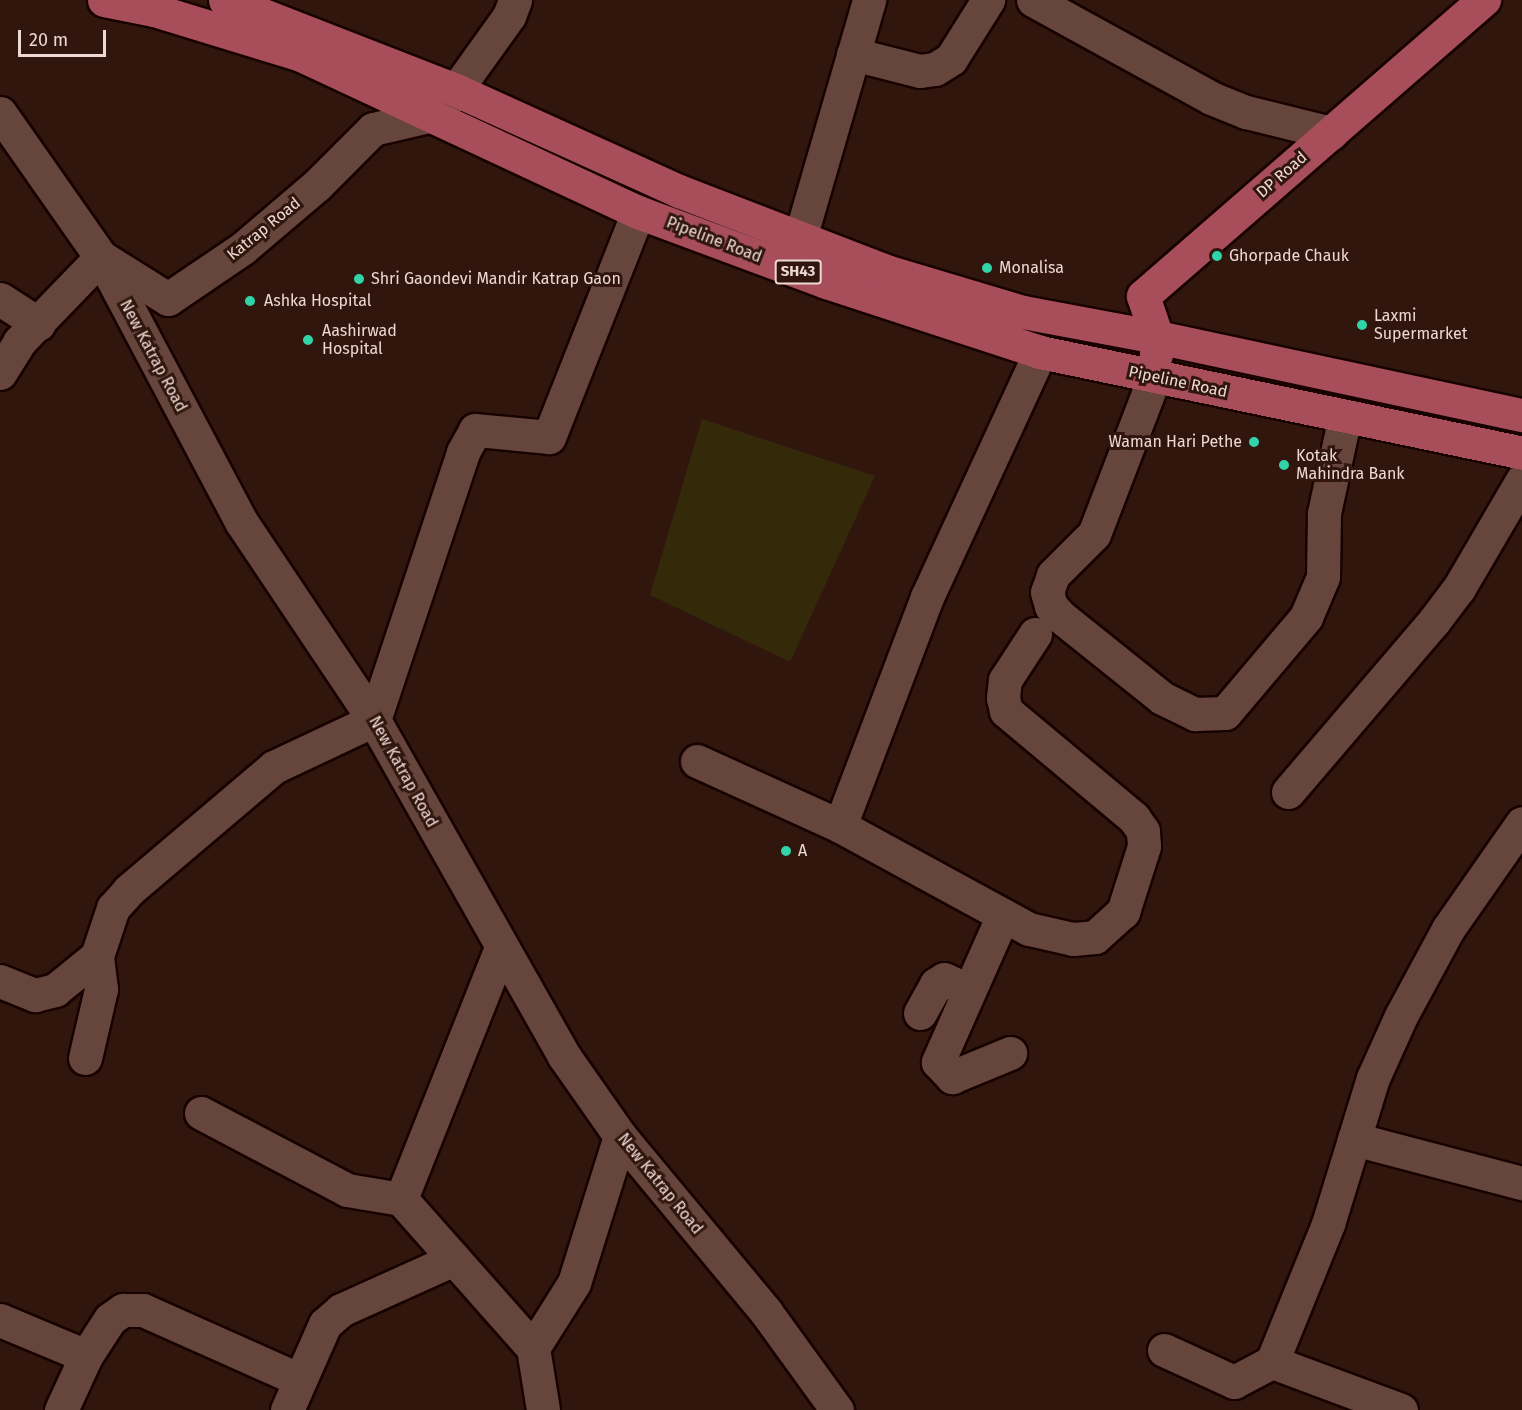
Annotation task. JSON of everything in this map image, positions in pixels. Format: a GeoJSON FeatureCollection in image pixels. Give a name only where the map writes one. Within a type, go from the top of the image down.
{"type":"FeatureCollection","features":[{"type":"Feature","properties":{"kind":"main road","name":"Pipeline Road"},"geometry":{"type":"LineString","coordinates":[[104,0],[154,10],[301,55],[638,212],[826,282],[1040,352],[1154,378],[1522,453]]}},
{"type":"Feature","properties":{"kind":"main road","name":"Pipeline Road"},"geometry":{"type":"LineString","coordinates":[[225,0],[456,90],[679,192],[886,271],[1023,312],[1095,324],[1522,415]]}},
{"type":"Feature","properties":{"kind":"main road","name":"DP Road"},"geometry":{"type":"LineString","coordinates":[[1040,352],[1143,296],[1484,0]]}},
{"type":"Feature","properties":{"kind":"main road"},"geometry":{"type":"LineString","coordinates":[[1143,296],[1157,337],[1154,378]]}},
{"type":"Feature","properties":{"kind":"street"},"geometry":{"type":"LineString","coordinates":[[433,115],[456,90],[509,16],[515,0]]}},
{"type":"Feature","properties":{"kind":"street"},"geometry":{"type":"LineString","coordinates":[[800,238],[869,0]]}},
{"type":"Feature","properties":{"kind":"street"},"geometry":{"type":"LineString","coordinates":[[853,54],[920,71],[936,69],[951,59],[988,0]]}},
{"type":"Feature","properties":{"kind":"street"},"geometry":{"type":"LineString","coordinates":[[1033,0],[1211,98],[1246,112],[1331,133]]}},
{"type":"Feature","properties":{"kind":"street","name":"New Katrap Road"},"geometry":{"type":"LineString","coordinates":[[0,113],[101,258],[242,523],[374,720],[564,1056],[620,1136],[766,1312],[837,1410]]}},
{"type":"Feature","properties":{"kind":"street","name":"Katrap Road"},"geometry":{"type":"LineString","coordinates":[[101,258],[168,299],[243,248],[317,184],[373,129],[433,115]]}},
{"type":"Feature","properties":{"kind":"street"},"geometry":{"type":"LineString","coordinates":[[85,1058],[101,989],[97,956],[113,908],[129,890],[274,767],[374,720],[463,452],[475,430],[549,437],[638,212]]}},
{"type":"Feature","properties":{"kind":"street"},"geometry":{"type":"LineString","coordinates":[[0,373],[19,342],[101,258]]}},
{"type":"Feature","properties":{"kind":"street"},"geometry":{"type":"LineString","coordinates":[[0,299],[39,324]]}},
{"type":"Feature","properties":{"kind":"street"},"geometry":{"type":"LineString","coordinates":[[840,826],[927,597],[1040,352]]}},
{"type":"Feature","properties":{"kind":"street"},"geometry":{"type":"LineString","coordinates":[[1154,378],[1094,534],[1053,575],[1047,592],[1051,606],[1060,617],[1162,698],[1195,714],[1225,712],[1306,617],[1323,577],[1324,513],[1345,417]]}},
{"type":"Feature","properties":{"kind":"street"},"geometry":{"type":"LineString","coordinates":[[1288,792],[1434,621],[1459,588],[1522,480]]}},
{"type":"Feature","properties":{"kind":"street"},"geometry":{"type":"LineString","coordinates":[[697,761],[840,826],[1029,929],[1062,937],[1095,937],[1123,912],[1144,846],[1143,831],[1134,818],[1006,711],[1005,680],[1035,634]]}},
{"type":"Feature","properties":{"kind":"street"},"geometry":{"type":"LineString","coordinates":[[1164,1350],[1234,1382],[1272,1362],[1328,1224],[1373,1078],[1401,1016],[1448,929],[1522,823]]}},
{"type":"Feature","properties":{"kind":"street"},"geometry":{"type":"LineString","coordinates":[[1003,915],[938,1062],[952,1077],[1010,1053]]}},
{"type":"Feature","properties":{"kind":"street"},"geometry":{"type":"LineString","coordinates":[[401,1199],[501,948]]}},
{"type":"Feature","properties":{"kind":"street"},"geometry":{"type":"LineString","coordinates":[[0,981],[35,995],[45,993],[55,990],[97,956]]}},
{"type":"Feature","properties":{"kind":"street"},"geometry":{"type":"LineString","coordinates":[[920,1013],[936,984],[944,979],[968,990]]}},
{"type":"Feature","properties":{"kind":"street"},"geometry":{"type":"LineString","coordinates":[[201,1113],[347,1190],[401,1199],[533,1348],[543,1410]]}},
{"type":"Feature","properties":{"kind":"street"},"geometry":{"type":"LineString","coordinates":[[533,1348],[574,1284],[620,1136]]}},
{"type":"Feature","properties":{"kind":"street"},"geometry":{"type":"LineString","coordinates":[[1354,1138],[1522,1183]]}},
{"type":"Feature","properties":{"kind":"street"},"geometry":{"type":"LineString","coordinates":[[287,1410],[325,1324],[341,1310],[454,1259]]}},
{"type":"Feature","properties":{"kind":"street"},"geometry":{"type":"LineString","coordinates":[[62,1410],[86,1356],[110,1319],[123,1310],[143,1310],[300,1380]]}},
{"type":"Feature","properties":{"kind":"street"},"geometry":{"type":"LineString","coordinates":[[0,1320],[86,1356]]}},
{"type":"Feature","properties":{"kind":"street"},"geometry":{"type":"LineString","coordinates":[[1272,1362],[1401,1410]]}},
{"type":"Feature","properties":{"kind":"shaded area"},"geometry":{"type":"Polygon","coordinates":[[[702,419],[875,476],[790,662],[650,595],[702,419]]]}},
{"type":"Feature","properties":{"kind":"place","name":"Ghorpade Chauk"},"geometry":{"type":"Point","coordinates":[1217,256]}},
{"type":"Feature","properties":{"kind":"place","name":"Monalisa"},"geometry":{"type":"Point","coordinates":[987,268]}},
{"type":"Feature","properties":{"kind":"place","name":"Shri Gaondevi Mandir Katrap Gaon"},"geometry":{"type":"Point","coordinates":[359,279]}},
{"type":"Feature","properties":{"kind":"place","name":"Ashka Hospital"},"geometry":{"type":"Point","coordinates":[250,301]}},
{"type":"Feature","properties":{"kind":"place","name":"Laxmi Supermarket"},"geometry":{"type":"Point","coordinates":[1362,325]}},
{"type":"Feature","properties":{"kind":"place","name":"Aashirwad Hospital"},"geometry":{"type":"Point","coordinates":[308,340]}},
{"type":"Feature","properties":{"kind":"place","name":"Waman Hari Pethe"},"geometry":{"type":"Point","coordinates":[1254,442]}},
{"type":"Feature","properties":{"kind":"place","name":"Kotak Mahindra Bank"},"geometry":{"type":"Point","coordinates":[1284,465]}},
{"type":"Feature","properties":{"kind":"place","name":"A"},"geometry":{"type":"Point","coordinates":[786,851]}}]}
